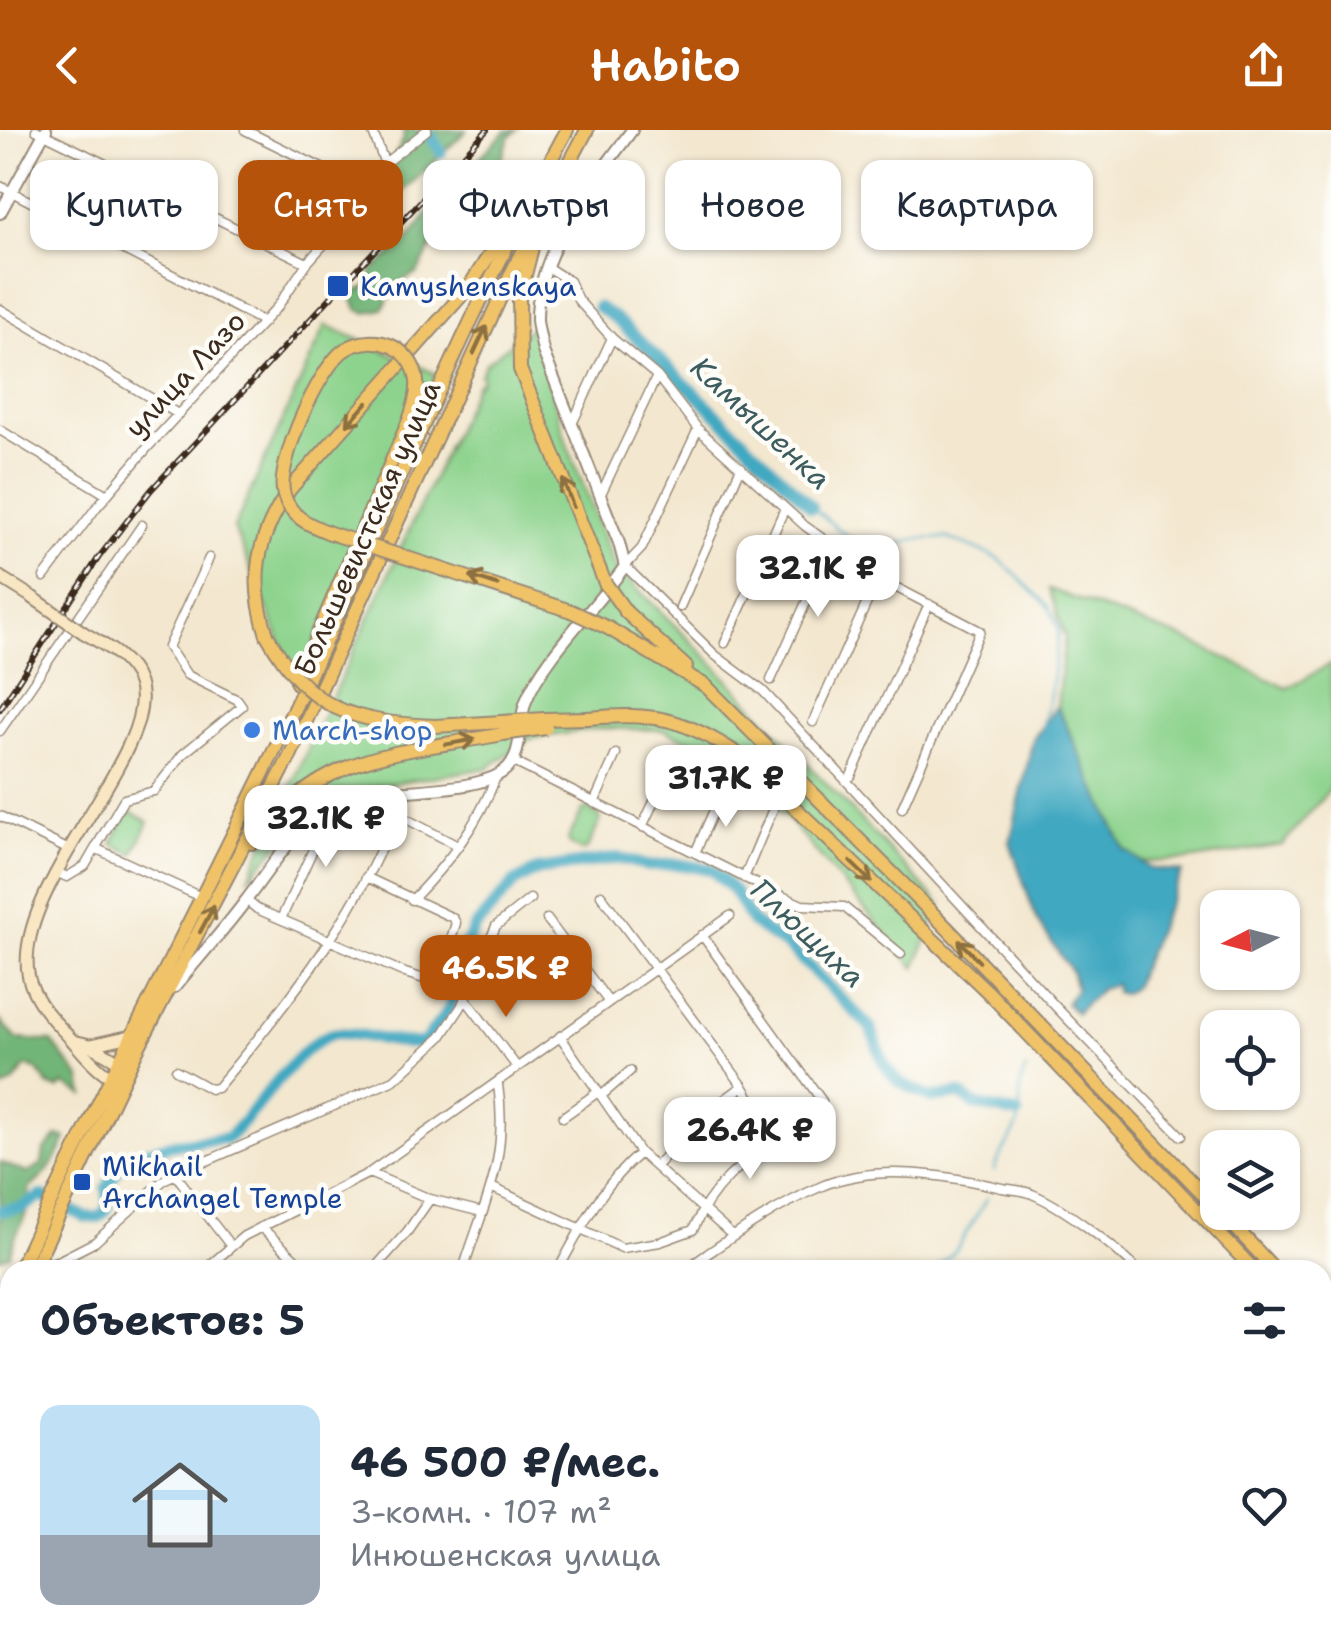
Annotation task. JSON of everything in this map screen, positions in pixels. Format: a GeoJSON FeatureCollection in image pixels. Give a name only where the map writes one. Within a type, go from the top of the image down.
{"type":"FeatureCollection","features":[{"type":"Feature","properties":{"kind":"main road","name":"Большевистская улица"},"geometry":{"type":"LineString","coordinates":[[552,160],[567,130]]}},
{"type":"Feature","properties":{"kind":"main road","name":"Большевистская улица"},"geometry":{"type":"LineString","coordinates":[[571,160],[587,130]]}},
{"type":"Feature","properties":{"kind":"main road"},"geometry":{"type":"LineString","coordinates":[[494,250],[469,287],[290,489],[272,515],[260,546],[257,576],[258,607],[267,635],[298,683],[322,702],[392,724],[502,728]]}},
{"type":"Feature","properties":{"kind":"main road","name":"Большевистская улица"},"geometry":{"type":"LineString","coordinates":[[123,1064],[130,1036],[252,794],[351,586],[456,349],[506,250]]}},
{"type":"Feature","properties":{"kind":"main road","name":"Большевистская улица"},"geometry":{"type":"LineString","coordinates":[[32,1260],[123,1064],[166,998],[289,758],[523,250]]}},
{"type":"Feature","properties":{"kind":"main road"},"geometry":{"type":"LineString","coordinates":[[531,250],[519,298],[520,370],[605,583],[626,612],[706,686],[1031,1026],[1245,1260]]}},
{"type":"Feature","properties":{"kind":"main road"},"geometry":{"type":"LineString","coordinates":[[252,794],[410,418],[417,388],[414,368],[397,348],[377,341],[345,350],[328,366],[284,465],[282,488],[291,510],[307,524],[330,533],[570,610],[706,686]]}},
{"type":"Feature","properties":{"kind":"main road"},"geometry":{"type":"LineString","coordinates":[[0,577],[110,649],[138,680],[142,700],[134,730],[56,872],[26,957],[37,997],[57,1027],[84,1058],[116,1080]]}},
{"type":"Feature","properties":{"kind":"main road"},"geometry":{"type":"LineString","coordinates":[[232,869],[270,820],[303,790],[338,768],[502,728],[642,715],[676,721],[707,733],[741,756],[1031,1026],[1200,1192]]}},
{"type":"Feature","properties":{"kind":"main road"},"geometry":{"type":"LineString","coordinates":[[90,1045],[130,1036]]}},
{"type":"Feature","properties":{"kind":"main road"},"geometry":{"type":"LineString","coordinates":[[73,1041],[90,1045],[123,1064]]}},
{"type":"Feature","properties":{"kind":"main road"},"geometry":{"type":"LineString","coordinates":[[96,1067],[100,1097]]}},
{"type":"Feature","properties":{"kind":"main road","name":"Большевистская улица"},"geometry":{"type":"LineString","coordinates":[[60,1196],[100,1097],[116,1080]]}},
{"type":"Feature","properties":{"kind":"main road"},"geometry":{"type":"LineString","coordinates":[[1237,1230],[1266,1260]]}},
{"type":"Feature","properties":{"kind":"street"},"geometry":{"type":"LineString","coordinates":[[245,130],[307,160]]}},
{"type":"Feature","properties":{"kind":"street"},"geometry":{"type":"LineString","coordinates":[[372,130],[383,160]]}},
{"type":"Feature","properties":{"kind":"street","name":"улица Лазо"},"geometry":{"type":"LineString","coordinates":[[389,160],[427,130]]}},
{"type":"Feature","properties":{"kind":"street"},"geometry":{"type":"LineString","coordinates":[[632,130],[586,190],[548,267],[537,320],[542,351],[619,543],[624,566],[715,655],[763,691],[1057,1008],[1182,1136]]}},
{"type":"Feature","properties":{"kind":"street"},"geometry":{"type":"LineString","coordinates":[[0,214],[42,132],[307,263]]}},
{"type":"Feature","properties":{"kind":"street"},"geometry":{"type":"LineString","coordinates":[[0,186],[264,322]]}},
{"type":"Feature","properties":{"kind":"street","name":"улица Лазо"},"geometry":{"type":"LineString","coordinates":[[44,577],[107,495],[264,322],[318,250]]}},
{"type":"Feature","properties":{"kind":"street"},"geometry":{"type":"LineString","coordinates":[[548,267],[569,280],[578,300],[612,338],[657,376],[698,430],[785,508],[878,578],[980,631],[902,808]]}},
{"type":"Feature","properties":{"kind":"street"},"geometry":{"type":"LineString","coordinates":[[0,309],[178,414]]}},
{"type":"Feature","properties":{"kind":"street"},"geometry":{"type":"LineString","coordinates":[[572,424],[612,338]]}},
{"type":"Feature","properties":{"kind":"street"},"geometry":{"type":"LineString","coordinates":[[600,496],[657,376]]}},
{"type":"Feature","properties":{"kind":"street"},"geometry":{"type":"LineString","coordinates":[[0,430],[107,495]]}},
{"type":"Feature","properties":{"kind":"street"},"geometry":{"type":"LineString","coordinates":[[166,998],[295,836],[333,806],[373,794],[496,776],[514,762],[525,702],[540,674],[642,548],[698,430]]}},
{"type":"Feature","properties":{"kind":"street"},"geometry":{"type":"LineString","coordinates":[[680,607],[741,467]]}},
{"type":"Feature","properties":{"kind":"street"},"geometry":{"type":"LineString","coordinates":[[725,643],[785,508]]}},
{"type":"Feature","properties":{"kind":"street"},"geometry":{"type":"LineString","coordinates":[[0,731],[142,524]]}},
{"type":"Feature","properties":{"kind":"street"},"geometry":{"type":"LineString","coordinates":[[771,680],[832,545]]}},
{"type":"Feature","properties":{"kind":"street"},"geometry":{"type":"LineString","coordinates":[[56,872],[67,877],[78,873],[124,799],[154,791],[183,754],[240,710],[242,703],[238,700],[187,676],[168,648],[209,558]]}},
{"type":"Feature","properties":{"kind":"street"},"geometry":{"type":"LineString","coordinates":[[813,722],[878,578]]}},
{"type":"Feature","properties":{"kind":"street"},"geometry":{"type":"LineString","coordinates":[[852,776],[929,604]]}},
{"type":"Feature","properties":{"kind":"street"},"geometry":{"type":"LineString","coordinates":[[594,802],[616,754]]}},
{"type":"Feature","properties":{"kind":"street"},"geometry":{"type":"LineString","coordinates":[[642,826],[674,758]]}},
{"type":"Feature","properties":{"kind":"street"},"geometry":{"type":"LineString","coordinates":[[514,762],[802,905],[844,907],[900,954]]}},
{"type":"Feature","properties":{"kind":"street"},"geometry":{"type":"LineString","coordinates":[[412,900],[444,868],[488,798],[496,776]]}},
{"type":"Feature","properties":{"kind":"street"},"geometry":{"type":"LineString","coordinates":[[176,1070],[210,1088],[218,1088],[332,941],[397,814],[404,791]]}},
{"type":"Feature","properties":{"kind":"street"},"geometry":{"type":"LineString","coordinates":[[694,853],[722,792]]}},
{"type":"Feature","properties":{"kind":"street"},"geometry":{"type":"LineString","coordinates":[[281,919],[333,806]]}},
{"type":"Feature","properties":{"kind":"street"},"geometry":{"type":"LineString","coordinates":[[744,878],[772,809]]}},
{"type":"Feature","properties":{"kind":"street"},"geometry":{"type":"LineString","coordinates":[[397,814],[458,846]]}},
{"type":"Feature","properties":{"kind":"street"},"geometry":{"type":"LineString","coordinates":[[0,816],[69,850]]}},
{"type":"Feature","properties":{"kind":"street"},"geometry":{"type":"LineString","coordinates":[[96,849],[202,897]]}},
{"type":"Feature","properties":{"kind":"street"},"geometry":{"type":"LineString","coordinates":[[246,900],[257,909],[437,983],[456,923],[366,877]]}},
{"type":"Feature","properties":{"kind":"street"},"geometry":{"type":"LineString","coordinates":[[601,895],[742,1086],[776,1140]]}},
{"type":"Feature","properties":{"kind":"street"},"geometry":{"type":"LineString","coordinates":[[60,1260],[95,1242],[147,1193],[175,1174],[394,1080],[441,1037],[496,926],[530,899]]}},
{"type":"Feature","properties":{"kind":"street"},"geometry":{"type":"LineString","coordinates":[[214,1260],[230,1245],[261,1227],[369,1173],[730,916]]}},
{"type":"Feature","properties":{"kind":"street"},"geometry":{"type":"LineString","coordinates":[[547,919],[608,1001]]}},
{"type":"Feature","properties":{"kind":"street"},"geometry":{"type":"LineString","coordinates":[[493,1188],[630,1249],[694,1230],[722,1181],[820,1107],[822,1100],[702,934]]}},
{"type":"Feature","properties":{"kind":"street"},"geometry":{"type":"LineString","coordinates":[[464,997],[518,1067]]}},
{"type":"Feature","properties":{"kind":"street"},"geometry":{"type":"LineString","coordinates":[[560,1036],[640,1153],[733,1236]]}},
{"type":"Feature","properties":{"kind":"street"},"geometry":{"type":"LineString","coordinates":[[563,1117],[630,1071]]}},
{"type":"Feature","properties":{"kind":"street"},"geometry":{"type":"LineString","coordinates":[[469,1260],[493,1188],[500,1142],[498,1084]]}},
{"type":"Feature","properties":{"kind":"street"},"geometry":{"type":"LineString","coordinates":[[656,1166],[706,1113],[742,1086]]}},
{"type":"Feature","properties":{"kind":"street"},"geometry":{"type":"LineString","coordinates":[[563,1260],[614,1175],[640,1153]]}},
{"type":"Feature","properties":{"kind":"street"},"geometry":{"type":"LineString","coordinates":[[369,1173],[430,1199],[482,1212]]}},
{"type":"Feature","properties":{"kind":"street"},"geometry":{"type":"LineString","coordinates":[[698,1260],[800,1197],[833,1182],[912,1173],[964,1178],[1032,1194],[1112,1244],[1128,1260]]}},
{"type":"Feature","properties":{"kind":"street"},"geometry":{"type":"LineString","coordinates":[[175,1174],[230,1245]]}},
{"type":"Feature","properties":{"kind":"street"},"geometry":{"type":"LineString","coordinates":[[382,1260],[430,1199]]}},
{"type":"Feature","properties":{"kind":"street"},"geometry":{"type":"LineString","coordinates":[[261,1227],[296,1260]]}},
{"type":"Feature","properties":{"kind":"green space"},"geometry":{"type":"Polygon","coordinates":[[[403,130],[467,130],[436,160],[423,160],[423,172],[403,192],[403,160],[393,160],[404,138],[403,130]]]}},
{"type":"Feature","properties":{"kind":"green space"},"geometry":{"type":"Polygon","coordinates":[[[517,130],[509,137],[502,160],[478,160],[506,131],[517,130]]]}},
{"type":"Feature","properties":{"kind":"green space"},"geometry":{"type":"Polygon","coordinates":[[[423,220],[423,250],[430,250],[417,273],[397,284],[383,309],[366,313],[357,309],[351,294],[368,286],[373,270],[397,250],[403,250],[423,220]]]}},
{"type":"Feature","properties":{"kind":"green space"},"geometry":{"type":"Polygon","coordinates":[[[326,325],[436,374],[297,682],[234,528],[326,325]]]}},
{"type":"Feature","properties":{"kind":"green space"},"geometry":{"type":"Polygon","coordinates":[[[533,326],[567,444],[615,567],[700,650],[941,905],[915,968],[786,817],[707,747],[663,730],[602,728],[529,739],[488,768],[337,792],[295,827],[248,879],[486,363],[533,326]]]}},
{"type":"Feature","properties":{"kind":"green space"},"geometry":{"type":"Polygon","coordinates":[[[1049,589],[1188,640],[1287,688],[1331,664],[1331,788],[1282,845],[1188,860],[1142,862],[1124,849],[1057,706],[1065,637],[1049,589]]]}},
{"type":"Feature","properties":{"kind":"green space"},"geometry":{"type":"Polygon","coordinates":[[[589,809],[601,819],[587,849],[581,851],[568,839],[583,810],[589,809]]]}},
{"type":"Feature","properties":{"kind":"green space"},"geometry":{"type":"Polygon","coordinates":[[[129,811],[149,822],[133,854],[112,844],[129,811]]]}},
{"type":"Feature","properties":{"kind":"green space"},"geometry":{"type":"Polygon","coordinates":[[[0,1020],[17,1039],[52,1042],[81,1079],[84,1095],[64,1084],[58,1089],[48,1085],[37,1069],[26,1066],[14,1082],[0,1090],[0,1020]]]}},
{"type":"Feature","properties":{"kind":"green space"},"geometry":{"type":"Polygon","coordinates":[[[58,1136],[66,1138],[63,1146],[29,1189],[28,1208],[10,1255],[0,1259],[0,1162],[27,1173],[42,1164],[44,1150],[58,1136]]]}},
{"type":"Feature","properties":{"kind":"water"},"geometry":{"type":"Polygon","coordinates":[[[1057,706],[1124,849],[1150,868],[1182,872],[1133,988],[1123,994],[1115,992],[1115,984],[1102,988],[1076,1013],[1066,1003],[1076,988],[1071,971],[1036,919],[1010,842],[1033,739],[1057,706]]]}},
{"type":"Feature","properties":{"kind":"waterway","name":"Камышенка"},"geometry":{"type":"LineString","coordinates":[[429,134],[441,152]]}},
{"type":"Feature","properties":{"kind":"waterway","name":"Камышенка"},"geometry":{"type":"LineString","coordinates":[[598,307],[615,318],[812,507]]}},
{"type":"Feature","properties":{"kind":"waterway","name":"Камышенка"},"geometry":{"type":"LineString","coordinates":[[812,507],[849,538],[880,550],[915,539],[948,538],[998,558],[1048,606],[1059,629],[1043,726]]}},
{"type":"Feature","properties":{"kind":"waterway","name":"Плющиха"},"geometry":{"type":"LineString","coordinates":[[0,1211],[21,1208],[41,1196],[85,1217],[98,1218],[105,1212],[109,1202],[107,1188],[118,1168],[148,1151],[228,1138],[296,1060],[326,1037],[339,1033],[424,1043],[451,1006],[464,948],[475,927],[514,883],[537,870],[619,858],[648,866],[676,864],[711,869],[734,891],[752,922],[791,949],[871,1028],[884,1064],[896,1080],[931,1098],[959,1094],[976,1105],[1018,1114]]}},
{"type":"Feature","properties":{"kind":"waterway","name":"Плющиха"},"geometry":{"type":"LineString","coordinates":[[994,1170],[1017,1126],[1026,1069]]}},
{"type":"Feature","properties":{"kind":"waterway","name":"Плющиха"},"geometry":{"type":"LineString","coordinates":[[945,1260],[956,1250],[987,1198]]}},
{"type":"Feature","properties":{"kind":"railway"},"geometry":{"type":"LineString","coordinates":[[0,709],[99,557],[151,490],[487,130]]}},
{"type":"Feature","properties":{"kind":"place","name":"Kamyshenskaya"},"geometry":{"type":"Point","coordinates":[338,286]}},
{"type":"Feature","properties":{"kind":"place","name":"March-shop"},"geometry":{"type":"Point","coordinates":[252,730]}},
{"type":"Feature","properties":{"kind":"place","name":"Mikhail Archangel Temple"},"geometry":{"type":"Point","coordinates":[82,1182]}}]}
